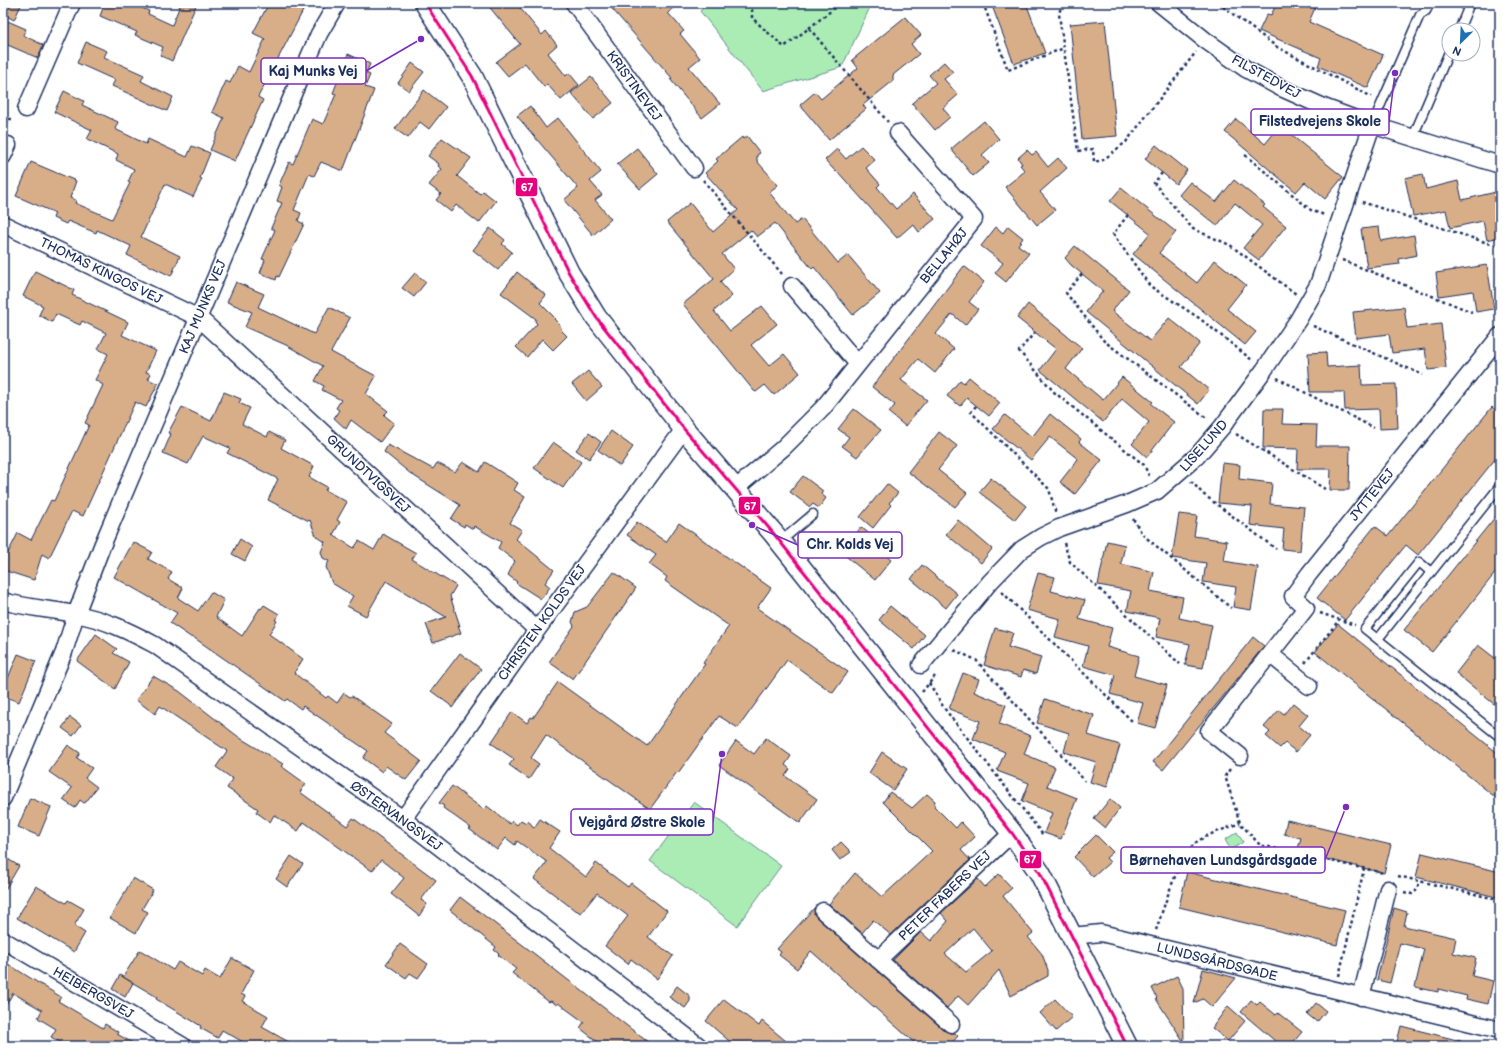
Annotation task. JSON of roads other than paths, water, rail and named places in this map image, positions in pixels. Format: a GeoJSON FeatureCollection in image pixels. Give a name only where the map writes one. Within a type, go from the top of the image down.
{"type":"FeatureCollection","features":[{"type":"Feature","properties":{"kind":"street"},"geometry":{"type":"LineString","coordinates":[[26,109],[72,3]]}},
{"type":"Feature","properties":{"kind":"street","name":"KAJ MUNKS VEJ"},"geometry":{"type":"LineString","coordinates":[[3,798],[64,652],[76,614],[102,546],[319,34],[337,3]]}},
{"type":"Feature","properties":{"kind":"street"},"geometry":{"type":"LineString","coordinates":[[426,3],[472,76],[569,273],[596,317],[684,429],[736,488],[780,542],[1012,833],[1040,873],[1127,1046]]}},
{"type":"Feature","properties":{"kind":"street","name":"KRISTINEVEJ"},"geometry":{"type":"LineString","coordinates":[[574,3],[694,168]]}},
{"type":"Feature","properties":{"kind":"street","name":"FILSTEDVEJ"},"geometry":{"type":"LineString","coordinates":[[1159,3],[1205,40],[1246,69],[1279,87],[1372,126],[1500,165]]}},
{"type":"Feature","properties":{"kind":"street","name":"LISELUND"},"geometry":{"type":"LineString","coordinates":[[922,665],[990,582],[1022,549],[1040,537],[1062,536],[1127,504],[1186,480],[1230,433],[1271,377],[1308,301],[1337,260],[1340,220],[1355,199],[1372,126]]}},
{"type":"Feature","properties":{"kind":"street","name":"BELLAHØJ"},"geometry":{"type":"LineString","coordinates":[[736,488],[783,448],[823,408],[974,219],[898,133]]}},
{"type":"Feature","properties":{"kind":"street","name":"THOMAS KINGOS VEJ"},"geometry":{"type":"LineString","coordinates":[[3,224],[199,318]]}},
{"type":"Feature","properties":{"kind":"street"},"geometry":{"type":"LineString","coordinates":[[792,286],[858,364]]}},
{"type":"Feature","properties":{"kind":"street","name":"GRUNDTVIGSVEJ"},"geometry":{"type":"LineString","coordinates":[[199,318],[537,630]]}},
{"type":"Feature","properties":{"kind":"street","name":"JYTTEVEJ"},"geometry":{"type":"LineString","coordinates":[[1270,654],[1306,608],[1293,596],[1378,486],[1500,336]]}},
{"type":"Feature","properties":{"kind":"street","name":"CHRISTEN KOLDS VEJ"},"geometry":{"type":"LineString","coordinates":[[403,819],[537,630],[684,429]]}},
{"type":"Feature","properties":{"kind":"street","name":"ØSTERVANGSVEJ"},"geometry":{"type":"LineString","coordinates":[[3,601],[76,614],[116,625],[155,644],[403,819],[699,1046]]}},
{"type":"Feature","properties":{"kind":"street"},"geometry":{"type":"LineString","coordinates":[[1240,756],[1209,731],[1270,654],[1309,686]]}},
{"type":"Feature","properties":{"kind":"street","name":"PETER FABERS VEJ"},"geometry":{"type":"LineString","coordinates":[[878,960],[1012,833]]}},
{"type":"Feature","properties":{"kind":"street"},"geometry":{"type":"LineString","coordinates":[[1361,997],[1388,879]]}},
{"type":"Feature","properties":{"kind":"street"},"geometry":{"type":"LineString","coordinates":[[823,912],[951,1024]]}},
{"type":"Feature","properties":{"kind":"street","name":"LUNDSGÅRDSGADE"},"geometry":{"type":"LineString","coordinates":[[1072,936],[1101,933],[1500,1030]]}},
{"type":"Feature","properties":{"kind":"street","name":"HEIBERGSVEJ"},"geometry":{"type":"LineString","coordinates":[[3,940],[183,1046]]}},
{"type":"Feature","properties":{"kind":"lane"},"geometry":{"type":"LineString","coordinates":[[1372,126],[1420,15],[1426,11],[1430,3]]}},
{"type":"Feature","properties":{"kind":"lane"},"geometry":{"type":"LineString","coordinates":[[1462,22],[1470,3]]}},
{"type":"Feature","properties":{"kind":"lane"},"geometry":{"type":"LineString","coordinates":[[1412,139],[1445,62]]}},
{"type":"Feature","properties":{"kind":"lane"},"geometry":{"type":"LineString","coordinates":[[1378,639],[1500,486]]}},
{"type":"Feature","properties":{"kind":"lane"},"geometry":{"type":"LineString","coordinates":[[780,542],[813,514]]}},
{"type":"Feature","properties":{"kind":"lane"},"geometry":{"type":"LineString","coordinates":[[1432,572],[1419,562],[1365,629],[1500,737]]}},
{"type":"Feature","properties":{"kind":"place","name":"Kaj Munks Vej"},"geometry":{"type":"Point","coordinates":[421,39]}},
{"type":"Feature","properties":{"kind":"place","name":"Filstedvejens Skole"},"geometry":{"type":"Point","coordinates":[1395,73]}},
{"type":"Feature","properties":{"kind":"place","name":"Chr. Kolds Vej"},"geometry":{"type":"Point","coordinates":[752,525]}},
{"type":"Feature","properties":{"kind":"place","name":"Vejgård Østre Skole"},"geometry":{"type":"Point","coordinates":[722,754]}},
{"type":"Feature","properties":{"kind":"place","name":"Børnehaven Lundsgårdsgade"},"geometry":{"type":"Point","coordinates":[1346,807]}}]}
